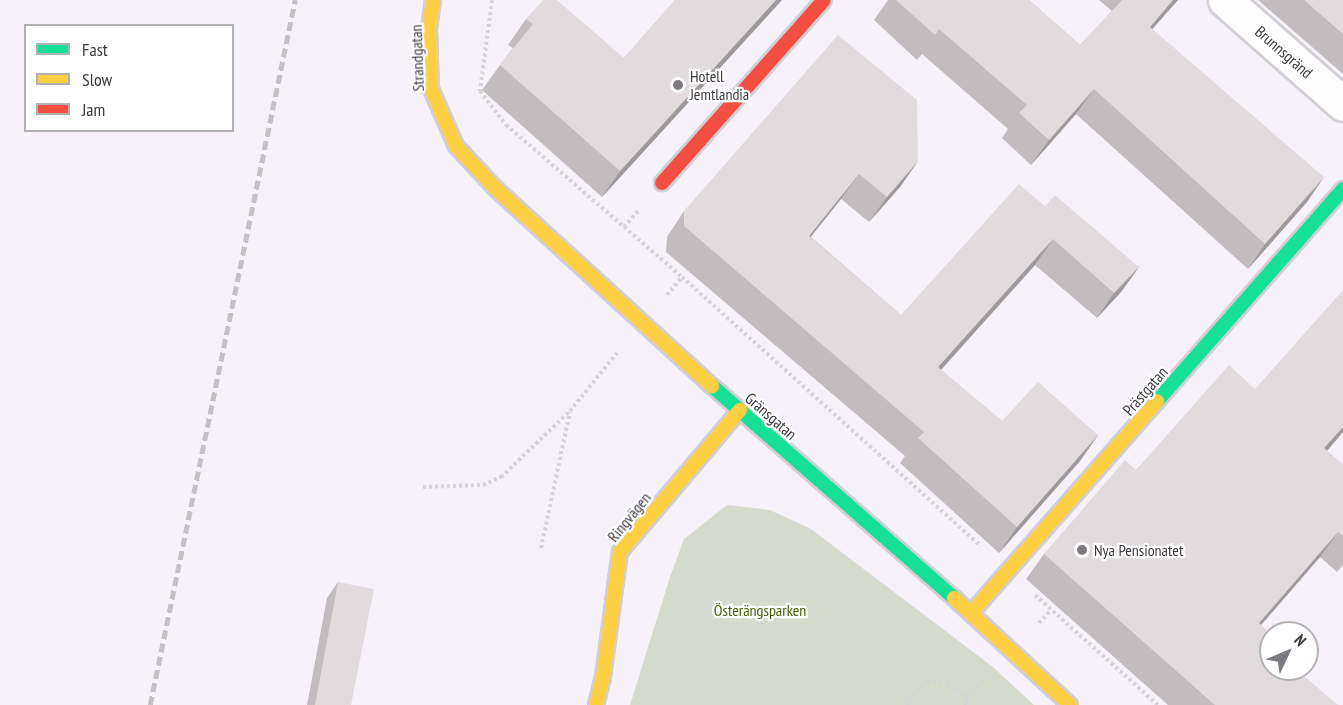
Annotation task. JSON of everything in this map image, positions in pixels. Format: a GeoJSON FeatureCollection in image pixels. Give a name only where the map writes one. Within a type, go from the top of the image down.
{"type":"FeatureCollection","features":[{"type":"Feature","properties":{"kind":"street","name":"Strandgatan"},"geometry":{"type":"LineString","coordinates":[[434,0],[429,30],[431,90],[456,146]]}},
{"type":"Feature","properties":{"kind":"street"},"geometry":{"type":"LineString","coordinates":[[662,183],[824,0]]}},
{"type":"Feature","properties":{"kind":"street","name":"Brunnsgränd"},"geometry":{"type":"LineString","coordinates":[[1225,0],[1343,104]]}},
{"type":"Feature","properties":{"kind":"street","name":"Gränsgatan"},"geometry":{"type":"LineString","coordinates":[[456,146],[495,188],[642,324],[971,613],[1070,705]]}},
{"type":"Feature","properties":{"kind":"street","name":"Prästgatan"},"geometry":{"type":"LineString","coordinates":[[971,613],[1343,189]]}},
{"type":"Feature","properties":{"kind":"street","name":"Ringvägen"},"geometry":{"type":"LineString","coordinates":[[596,705],[603,677],[620,552],[740,410]]}},
{"type":"Feature","properties":{"kind":"path"},"geometry":{"type":"LineString","coordinates":[[492,0],[480,91],[506,125],[682,277],[1158,705]]}},
{"type":"Feature","properties":{"kind":"path"},"geometry":{"type":"LineString","coordinates":[[423,487],[483,485],[501,477],[570,411],[682,277]]}},
{"type":"Feature","properties":{"kind":"path"},"geometry":{"type":"LineString","coordinates":[[541,548],[570,411]]}},
{"type":"Feature","properties":{"kind":"path"},"geometry":{"type":"LineString","coordinates":[[906,705],[927,682],[947,683],[967,696],[965,705]]}},
{"type":"Feature","properties":{"kind":"green space","name":"Österängsparken"},"geometry":{"type":"Polygon","coordinates":[[[727,505],[770,510],[811,529],[993,667],[1034,705],[630,705],[684,539],[727,505]]]}},
{"type":"Feature","properties":{"kind":"building"},"geometry":{"type":"Polygon","coordinates":[[[543,0],[557,0],[624,58],[675,0],[776,0],[620,171],[500,65],[533,24],[526,19],[543,0]]]}},
{"type":"Feature","properties":{"kind":"building"},"geometry":{"type":"Polygon","coordinates":[[[896,0],[1029,0],[1080,45],[1122,0],[1173,0],[1150,27],[1324,177],[1265,244],[1094,89],[1049,140],[1019,113],[1027,105],[939,29],[935,35],[896,0]]]}},
{"type":"Feature","properties":{"kind":"building"},"geometry":{"type":"Polygon","coordinates":[[[1304,0],[1343,0],[1343,34],[1304,0]]]}},
{"type":"Feature","properties":{"kind":"building"},"geometry":{"type":"Polygon","coordinates":[[[838,35],[917,100],[918,161],[887,197],[859,174],[809,236],[901,315],[1019,184],[1045,206],[1055,195],[1139,267],[1114,293],[1053,239],[938,367],[1002,421],[1038,382],[1098,435],[1017,527],[918,438],[924,432],[684,226],[684,211],[838,35]]]}},
{"type":"Feature","properties":{"kind":"building"},"geometry":{"type":"Polygon","coordinates":[[[1343,290],[1343,427],[1324,448],[1343,465],[1343,536],[1338,532],[1259,621],[1259,681],[1310,681],[1338,705],[1215,705],[1044,554],[1125,460],[1136,470],[1229,365],[1255,389],[1343,290]]]}},
{"type":"Feature","properties":{"kind":"building"},"geometry":{"type":"Polygon","coordinates":[[[338,582],[374,589],[351,705],[315,705],[338,582]]]}},
{"type":"Feature","properties":{"kind":"railway"},"geometry":{"type":"LineString","coordinates":[[150,705],[295,0]]}},
{"type":"Feature","properties":{"kind":"traffic: fast"},"geometry":{"type":"LineString","coordinates":[[1157,401],[1343,189]]}},
{"type":"Feature","properties":{"kind":"traffic: fast"},"geometry":{"type":"LineString","coordinates":[[712,386],[954,598]]}},
{"type":"Feature","properties":{"kind":"traffic: slow"},"geometry":{"type":"LineString","coordinates":[[433,0],[429,30],[431,89],[456,146],[495,188],[712,386]]}},
{"type":"Feature","properties":{"kind":"traffic: slow"},"geometry":{"type":"LineString","coordinates":[[971,613],[1157,401]]}},
{"type":"Feature","properties":{"kind":"traffic: slow"},"geometry":{"type":"LineString","coordinates":[[596,705],[603,677],[620,552],[740,410]]}},
{"type":"Feature","properties":{"kind":"traffic: slow"},"geometry":{"type":"LineString","coordinates":[[954,598],[1070,705]]}},
{"type":"Feature","properties":{"kind":"traffic: jam"},"geometry":{"type":"LineString","coordinates":[[662,183],[824,0]]}},
{"type":"Feature","properties":{"kind":"place","name":"Hotell Jemtlandia"},"geometry":{"type":"Point","coordinates":[678,85]}},
{"type":"Feature","properties":{"kind":"place","name":"Nya Pensionatet"},"geometry":{"type":"Point","coordinates":[1082,550]}}]}
